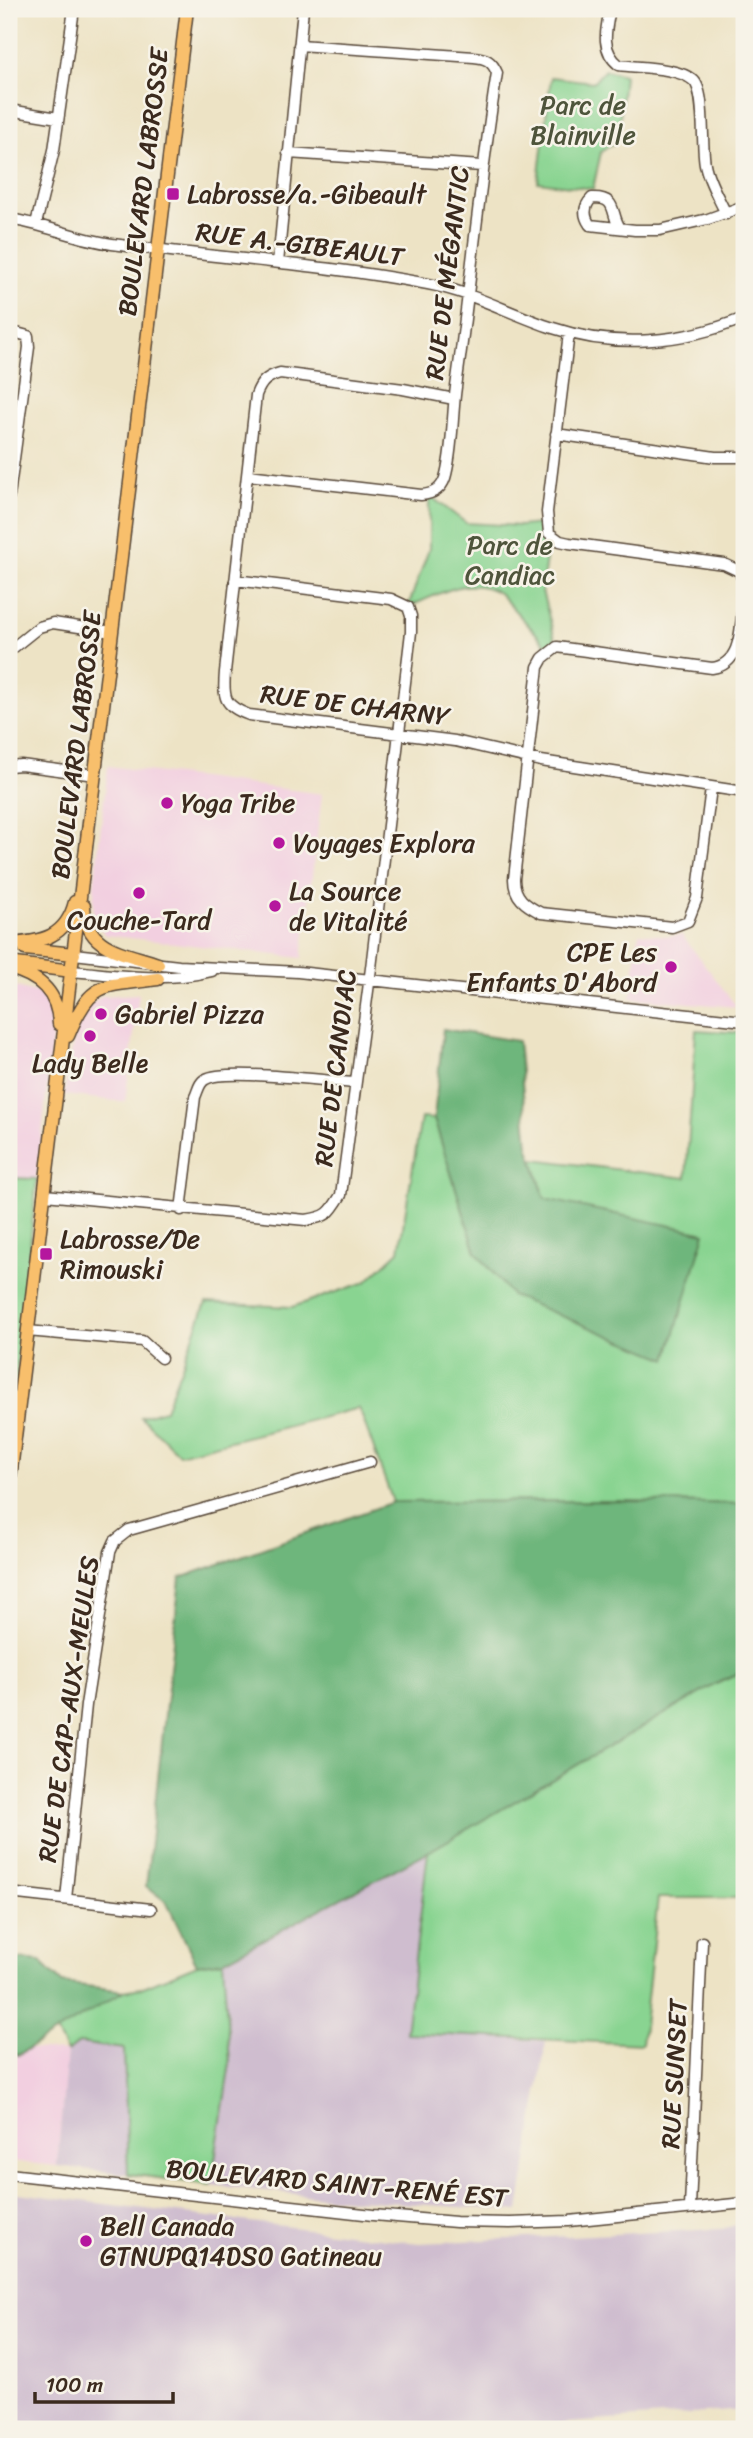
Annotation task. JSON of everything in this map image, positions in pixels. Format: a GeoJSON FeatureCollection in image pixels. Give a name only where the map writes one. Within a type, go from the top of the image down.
{"type":"FeatureCollection","features":[{"type":"Feature","properties":{"kind":"main road","name":"BOULEVARD LABROSSE"},"geometry":{"type":"LineString","coordinates":[[9,1487],[187,9]]}},
{"type":"Feature","properties":{"kind":"main road"},"geometry":{"type":"LineString","coordinates":[[9,945],[36,943],[55,933],[74,907],[83,871]]}},
{"type":"Feature","properties":{"kind":"main road"},"geometry":{"type":"LineString","coordinates":[[83,871],[85,915],[91,934],[102,944],[158,964]]}},
{"type":"Feature","properties":{"kind":"main road"},"geometry":{"type":"LineString","coordinates":[[9,945],[74,954]]}},
{"type":"Feature","properties":{"kind":"main road"},"geometry":{"type":"LineString","coordinates":[[9,966],[72,971]]}},
{"type":"Feature","properties":{"kind":"main road"},"geometry":{"type":"LineString","coordinates":[[9,966],[32,976],[47,988],[53,998],[58,1013],[60,1056]]}},
{"type":"Feature","properties":{"kind":"main road"},"geometry":{"type":"LineString","coordinates":[[60,1056],[78,1011],[90,995],[109,986],[158,979]]}},
{"type":"Feature","properties":{"kind":"street"},"geometry":{"type":"LineString","coordinates":[[36,224],[54,150],[74,9]]}},
{"type":"Feature","properties":{"kind":"street"},"geometry":{"type":"LineString","coordinates":[[278,263],[303,9]]}},
{"type":"Feature","properties":{"kind":"street"},"geometry":{"type":"LineString","coordinates":[[610,9],[606,41],[612,60],[619,65],[690,77],[698,86],[701,96],[705,167],[726,214]]}},
{"type":"Feature","properties":{"kind":"street","name":"RUE DE MÉGANTIC"},"geometry":{"type":"LineString","coordinates":[[247,475],[429,495],[437,491],[445,478],[470,294],[482,166],[497,73],[493,64],[485,58],[299,45]]}},
{"type":"Feature","properties":{"kind":"street"},"geometry":{"type":"LineString","coordinates":[[9,110],[58,118]]}},
{"type":"Feature","properties":{"kind":"street"},"geometry":{"type":"LineString","coordinates":[[288,153],[482,166]]}},
{"type":"Feature","properties":{"kind":"street"},"geometry":{"type":"LineString","coordinates":[[620,228],[660,230],[726,214],[744,206]]}},
{"type":"Feature","properties":{"kind":"street","name":"RUE A.-GIBEAULT"},"geometry":{"type":"LineString","coordinates":[[9,219],[93,241],[411,281],[470,294],[569,333],[609,340],[651,341],[694,335],[744,318]]}},
{"type":"Feature","properties":{"kind":"street"},"geometry":{"type":"LineString","coordinates":[[9,331],[29,336],[9,496]]}},
{"type":"Feature","properties":{"kind":"street"},"geometry":{"type":"LineString","coordinates":[[569,333],[547,513],[550,533],[569,543],[724,564],[739,571],[744,581]]}},
{"type":"Feature","properties":{"kind":"street","name":"RUE DE CHARNY"},"geometry":{"type":"LineString","coordinates":[[454,399],[280,373],[264,380],[256,395],[223,689],[230,706],[249,715],[455,741],[527,758],[744,792]]}},
{"type":"Feature","properties":{"kind":"street"},"geometry":{"type":"LineString","coordinates":[[556,434],[715,457],[744,457]]}},
{"type":"Feature","properties":{"kind":"street","name":"RUE DE CANDIAC"},"geometry":{"type":"LineString","coordinates":[[45,1195],[306,1220],[322,1218],[331,1212],[341,1195],[370,979],[411,616],[408,607],[391,599],[235,580]]}},
{"type":"Feature","properties":{"kind":"street"},"geometry":{"type":"LineString","coordinates":[[711,788],[697,898],[688,921],[672,927],[541,912],[528,906],[516,893],[514,887],[527,758],[538,667],[543,658],[557,647],[712,668],[722,667],[734,656],[744,598]]}},
{"type":"Feature","properties":{"kind":"street"},"geometry":{"type":"LineString","coordinates":[[9,651],[39,627],[53,623],[112,632]]}},
{"type":"Feature","properties":{"kind":"street"},"geometry":{"type":"LineString","coordinates":[[9,766],[21,765],[96,775]]}},
{"type":"Feature","properties":{"kind":"street"},"geometry":{"type":"LineString","coordinates":[[74,954],[158,964],[294,971],[744,1021]]}},
{"type":"Feature","properties":{"kind":"street"},"geometry":{"type":"LineString","coordinates":[[72,971],[158,979],[225,968]]}},
{"type":"Feature","properties":{"kind":"street"},"geometry":{"type":"LineString","coordinates":[[181,1210],[195,1097],[206,1078],[235,1074],[354,1083]]}},
{"type":"Feature","properties":{"kind":"street"},"geometry":{"type":"LineString","coordinates":[[27,1331],[142,1340],[161,1358]]}},
{"type":"Feature","properties":{"kind":"street","name":"RUE DE CAP-AUX-MEULES"},"geometry":{"type":"LineString","coordinates":[[66,1899],[86,1705],[110,1552],[115,1541],[129,1530],[370,1462]]}},
{"type":"Feature","properties":{"kind":"street"},"geometry":{"type":"LineString","coordinates":[[9,1892],[151,1909]]}},
{"type":"Feature","properties":{"kind":"street","name":"RUE SUNSET"},"geometry":{"type":"LineString","coordinates":[[690,2207],[702,1942]]}},
{"type":"Feature","properties":{"kind":"street","name":"BOULEVARD SAINT-RENÉ EST"},"geometry":{"type":"LineString","coordinates":[[9,2174],[456,2222],[569,2221],[744,2203]]}},
{"type":"Feature","properties":{"kind":"shaded area"},"geometry":{"type":"Polygon","coordinates":[[[108,766],[322,794],[302,958],[105,935],[93,918],[94,885],[108,766]]]}},
{"type":"Feature","properties":{"kind":"shaded area","name":"CPE Les Enfants D'Abord"},"geometry":{"type":"Polygon","coordinates":[[[639,933],[682,935],[737,1007],[631,998],[639,933]]]}},
{"type":"Feature","properties":{"kind":"shaded area"},"geometry":{"type":"Polygon","coordinates":[[[9,985],[39,993],[55,1014],[37,1179],[9,1178],[9,985]]]}},
{"type":"Feature","properties":{"kind":"shaded area"},"geometry":{"type":"Polygon","coordinates":[[[139,994],[125,1102],[64,1095],[78,1014],[102,996],[139,994]]]}},
{"type":"Feature","properties":{"kind":"shaded area"},"geometry":{"type":"Polygon","coordinates":[[[428,1852],[406,2032],[546,2041],[519,2211],[341,2199],[211,2185],[230,2063],[223,1961],[428,1852]]]}},
{"type":"Feature","properties":{"kind":"shaded area"},"geometry":{"type":"Polygon","coordinates":[[[79,2043],[124,2048],[128,2174],[57,2166],[67,2052],[79,2043]]]}},
{"type":"Feature","properties":{"kind":"shaded area"},"geometry":{"type":"Polygon","coordinates":[[[9,2047],[67,2052],[57,2166],[9,2161],[9,2047]]]}},
{"type":"Feature","properties":{"kind":"shaded area"},"geometry":{"type":"Polygon","coordinates":[[[9,2192],[419,2243],[722,2229],[744,2223],[744,2410],[488,2429],[9,2429],[9,2192]]]}},
{"type":"Feature","properties":{"kind":"green space","name":"Parc de Blainville"},"geometry":{"type":"Polygon","coordinates":[[[605,70],[624,75],[618,140],[601,152],[593,189],[538,182],[551,77],[593,82],[605,70]]]}},
{"type":"Feature","properties":{"kind":"green space","name":"Parc de Candiac"},"geometry":{"type":"Polygon","coordinates":[[[429,495],[466,523],[521,526],[547,523],[549,533],[542,591],[557,647],[551,650],[499,593],[476,585],[453,588],[408,607],[429,549],[429,495]]]}},
{"type":"Feature","properties":{"kind":"green space"},"geometry":{"type":"Polygon","coordinates":[[[443,1029],[518,1041],[528,1145],[545,1199],[705,1233],[667,1359],[512,1296],[476,1252],[434,1119],[443,1029]]]}},
{"type":"Feature","properties":{"kind":"green space"},"geometry":{"type":"Polygon","coordinates":[[[696,1030],[744,1033],[744,1504],[624,1501],[393,1502],[359,1408],[179,1454],[141,1417],[165,1410],[206,1303],[292,1307],[366,1282],[399,1251],[421,1118],[434,1119],[476,1252],[705,1233],[545,1200],[533,1159],[686,1178],[696,1030]]]}},
{"type":"Feature","properties":{"kind":"green space"},"geometry":{"type":"Polygon","coordinates":[[[9,1178],[37,1179],[9,1440],[9,1178]]]}},
{"type":"Feature","properties":{"kind":"green space"},"geometry":{"type":"Polygon","coordinates":[[[624,1501],[744,1504],[744,1671],[716,1684],[428,1852],[223,1961],[197,1965],[166,1901],[146,1887],[180,1578],[393,1502],[624,1501]]]}},
{"type":"Feature","properties":{"kind":"green space"},"geometry":{"type":"Polygon","coordinates":[[[744,1671],[744,1898],[658,1898],[642,2044],[406,2033],[428,1852],[716,1684],[744,1671]]]}},
{"type":"Feature","properties":{"kind":"green space"},"geometry":{"type":"Polygon","coordinates":[[[10,1958],[40,1961],[62,1983],[124,1991],[18,2055],[9,2053],[10,1958]]]}},
{"type":"Feature","properties":{"kind":"green space"},"geometry":{"type":"Polygon","coordinates":[[[223,1961],[230,2063],[211,2185],[128,2174],[124,2049],[79,2043],[67,2052],[56,2032],[124,1991],[141,1988],[197,1965],[223,1961]]]}},
{"type":"Feature","properties":{"kind":"place","name":"Labrosse/a.-Gibeault"},"geometry":{"type":"Point","coordinates":[173,194]}},
{"type":"Feature","properties":{"kind":"place","name":"Yoga Tribe"},"geometry":{"type":"Point","coordinates":[167,803]}},
{"type":"Feature","properties":{"kind":"place","name":"Voyages Explora"},"geometry":{"type":"Point","coordinates":[279,843]}},
{"type":"Feature","properties":{"kind":"place","name":"Couche-Tard"},"geometry":{"type":"Point","coordinates":[139,893]}},
{"type":"Feature","properties":{"kind":"place","name":"La Source de Vitalité"},"geometry":{"type":"Point","coordinates":[275,906]}},
{"type":"Feature","properties":{"kind":"place","name":"CPE Les Enfants D'Abord"},"geometry":{"type":"Point","coordinates":[671,967]}},
{"type":"Feature","properties":{"kind":"place","name":"Gabriel Pizza"},"geometry":{"type":"Point","coordinates":[101,1014]}},
{"type":"Feature","properties":{"kind":"place","name":"Lady Belle"},"geometry":{"type":"Point","coordinates":[90,1036]}},
{"type":"Feature","properties":{"kind":"place","name":"Labrosse/De Rimouski"},"geometry":{"type":"Point","coordinates":[46,1254]}},
{"type":"Feature","properties":{"kind":"place","name":"Bell Canada GTNUPQ14DS0 Gatineau"},"geometry":{"type":"Point","coordinates":[86,2241]}}]}
